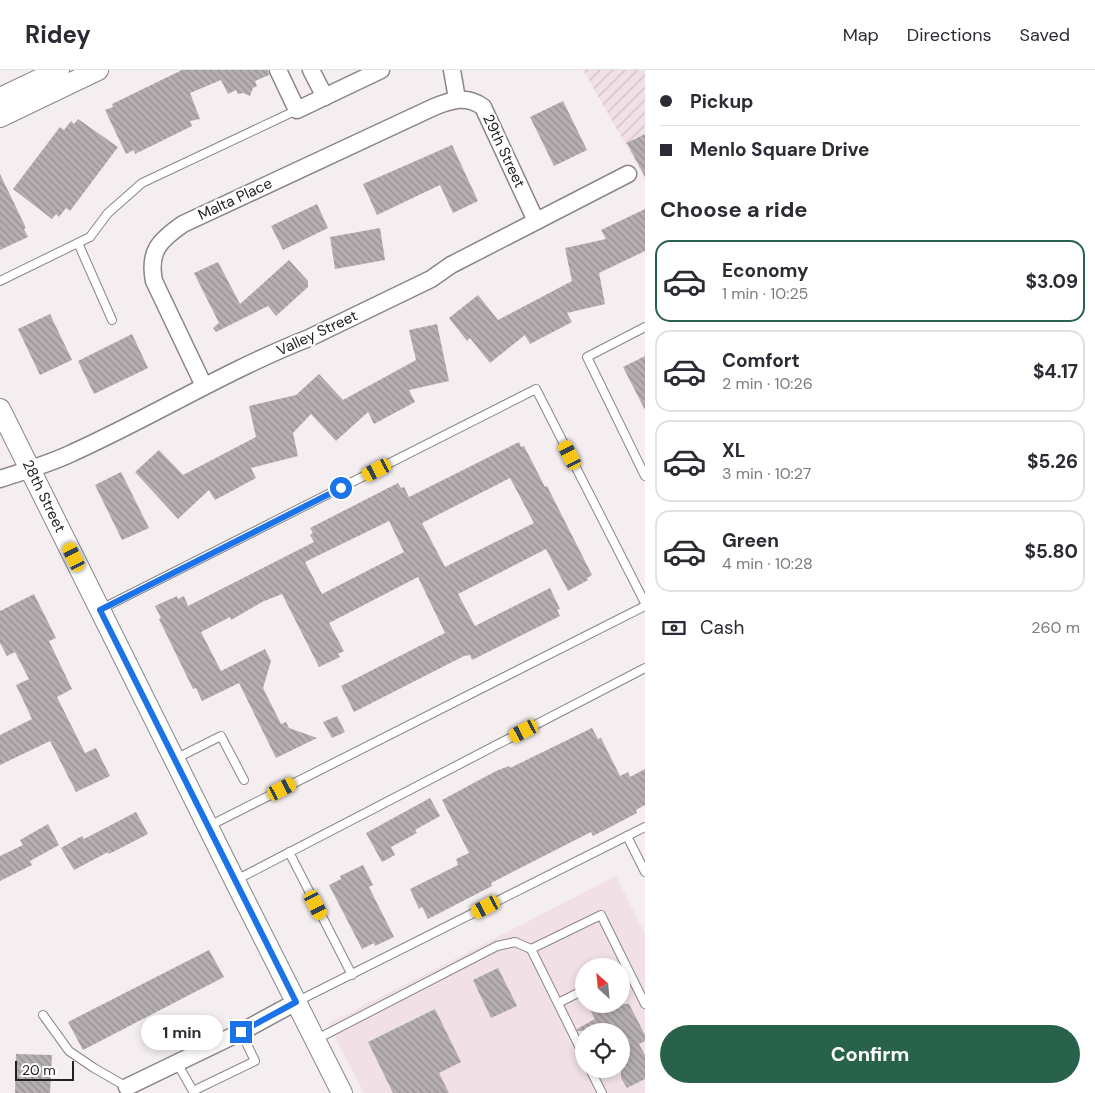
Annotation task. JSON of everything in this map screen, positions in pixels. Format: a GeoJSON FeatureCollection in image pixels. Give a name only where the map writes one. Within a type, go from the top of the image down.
{"type":"FeatureCollection","features":[{"type":"Feature","properties":{"kind":"street"},"geometry":{"type":"LineString","coordinates":[[0,98],[59,70]]}},
{"type":"Feature","properties":{"kind":"street"},"geometry":{"type":"LineString","coordinates":[[0,116],[98,70]]}},
{"type":"Feature","properties":{"kind":"street"},"geometry":{"type":"LineString","coordinates":[[278,70],[297,110],[380,70]]}},
{"type":"Feature","properties":{"kind":"street"},"geometry":{"type":"LineString","coordinates":[[311,70],[325,96]]}},
{"type":"Feature","properties":{"kind":"street"},"geometry":{"type":"LineString","coordinates":[[452,70],[458,100]]}},
{"type":"Feature","properties":{"kind":"street","name":"29th Street"},"geometry":{"type":"LineString","coordinates":[[458,100],[476,102],[483,107],[536,221]]}},
{"type":"Feature","properties":{"kind":"street","name":"Malta Place"},"geometry":{"type":"LineString","coordinates":[[204,386],[154,281],[152,270],[153,257],[158,246],[169,233],[192,219],[434,107],[458,100]]}},
{"type":"Feature","properties":{"kind":"street","name":"Valley Street"},"geometry":{"type":"LineString","coordinates":[[0,479],[71,454],[204,386],[431,279],[451,265],[628,174]]}},
{"type":"Feature","properties":{"kind":"street","name":"28th Street"},"geometry":{"type":"LineString","coordinates":[[0,409],[176,759],[234,881],[342,1093]]}},
{"type":"Feature","properties":{"kind":"street"},"geometry":{"type":"LineString","coordinates":[[127,1090],[177,1062],[241,1032],[296,1002]]}},
{"type":"Feature","properties":{"kind":"lane"},"geometry":{"type":"LineString","coordinates":[[0,281],[90,237],[108,213],[142,183],[297,110]]}},
{"type":"Feature","properties":{"kind":"lane"},"geometry":{"type":"LineString","coordinates":[[78,243],[112,320]]}},
{"type":"Feature","properties":{"kind":"lane"},"geometry":{"type":"LineString","coordinates":[[645,327],[587,357],[645,476]]}},
{"type":"Feature","properties":{"kind":"lane"},"geometry":{"type":"LineString","coordinates":[[100,610],[536,389],[645,605],[208,826]]}},
{"type":"Feature","properties":{"kind":"lane"},"geometry":{"type":"LineString","coordinates":[[234,881],[645,668]]}},
{"type":"Feature","properties":{"kind":"lane"},"geometry":{"type":"LineString","coordinates":[[176,759],[221,736],[244,780]]}},
{"type":"Feature","properties":{"kind":"lane"},"geometry":{"type":"LineString","coordinates":[[296,1002],[645,827]]}},
{"type":"Feature","properties":{"kind":"lane"},"geometry":{"type":"LineString","coordinates":[[627,836],[645,872]]}},
{"type":"Feature","properties":{"kind":"lane"},"geometry":{"type":"LineString","coordinates":[[289,852],[352,975]]}},
{"type":"Feature","properties":{"kind":"lane"},"geometry":{"type":"LineString","coordinates":[[531,949],[601,915],[619,958]]}},
{"type":"Feature","properties":{"kind":"lane"},"geometry":{"type":"LineString","coordinates":[[315,1040],[497,946],[515,942],[531,949],[575,1038]]}},
{"type":"Feature","properties":{"kind":"lane"},"geometry":{"type":"LineString","coordinates":[[630,980],[645,1004]]}},
{"type":"Feature","properties":{"kind":"lane"},"geometry":{"type":"LineString","coordinates":[[558,1003],[575,994]]}},
{"type":"Feature","properties":{"kind":"lane"},"geometry":{"type":"LineString","coordinates":[[43,1015],[69,1051],[127,1090]]}},
{"type":"Feature","properties":{"kind":"lane"},"geometry":{"type":"LineString","coordinates":[[177,1062],[193,1091],[255,1061],[241,1032]]}},
{"type":"Feature","properties":{"kind":"lane"},"geometry":{"type":"LineString","coordinates":[[594,1078],[602,1093]]}},
{"type":"Feature","properties":{"kind":"shaded area"},"geometry":{"type":"Polygon","coordinates":[[[583,70],[645,70],[645,178],[583,70]]]}},
{"type":"Feature","properties":{"kind":"shaded area"},"geometry":{"type":"Polygon","coordinates":[[[616,876],[645,934],[645,1093],[364,1093],[328,1024],[616,876]]]}},
{"type":"Feature","properties":{"kind":"building"},"geometry":{"type":"Polygon","coordinates":[[[182,70],[268,70],[269,75],[255,81],[257,86],[253,88],[250,96],[243,93],[238,94],[236,90],[228,94],[221,80],[190,93],[200,119],[190,121],[192,126],[135,154],[134,150],[126,154],[105,110],[113,107],[112,104],[182,70]]]}},
{"type":"Feature","properties":{"kind":"building"},"geometry":{"type":"Polygon","coordinates":[[[563,101],[587,150],[554,166],[530,117],[563,101]]]}},
{"type":"Feature","properties":{"kind":"building"},"geometry":{"type":"Polygon","coordinates":[[[78,119],[118,147],[70,211],[66,208],[59,217],[56,214],[52,219],[13,189],[60,127],[64,130],[71,121],[74,124],[78,119]]]}},
{"type":"Feature","properties":{"kind":"building"},"geometry":{"type":"Polygon","coordinates":[[[645,134],[645,177],[627,143],[645,134]]]}},
{"type":"Feature","properties":{"kind":"building"},"geometry":{"type":"Polygon","coordinates":[[[452,145],[478,201],[453,213],[440,185],[377,215],[363,184],[452,145]]]}},
{"type":"Feature","properties":{"kind":"building"},"geometry":{"type":"Polygon","coordinates":[[[0,174],[26,228],[24,229],[28,237],[0,250],[0,174]]]}},
{"type":"Feature","properties":{"kind":"building"},"geometry":{"type":"Polygon","coordinates":[[[317,204],[328,228],[283,250],[271,226],[317,204]]]}},
{"type":"Feature","properties":{"kind":"building"},"geometry":{"type":"Polygon","coordinates":[[[645,209],[645,251],[599,273],[605,304],[567,313],[572,322],[530,344],[525,335],[490,363],[470,338],[467,341],[449,318],[478,295],[498,320],[572,281],[565,248],[606,239],[601,230],[645,209]]]}},
{"type":"Feature","properties":{"kind":"building"},"geometry":{"type":"Polygon","coordinates":[[[380,228],[385,260],[335,269],[330,237],[380,228]]]}},
{"type":"Feature","properties":{"kind":"building"},"geometry":{"type":"Polygon","coordinates":[[[289,260],[308,281],[308,287],[276,316],[268,306],[216,332],[213,328],[219,323],[194,273],[218,262],[240,304],[289,260]]]}},
{"type":"Feature","properties":{"kind":"building"},"geometry":{"type":"Polygon","coordinates":[[[50,314],[72,360],[40,375],[18,329],[50,314]]]}},
{"type":"Feature","properties":{"kind":"building"},"geometry":{"type":"Polygon","coordinates":[[[437,324],[449,381],[409,390],[415,402],[374,424],[368,412],[336,441],[311,414],[293,433],[298,456],[251,468],[256,478],[215,500],[209,490],[178,519],[135,472],[159,450],[183,475],[256,437],[249,406],[296,395],[319,374],[343,400],[416,360],[409,330],[437,324]]]}},
{"type":"Feature","properties":{"kind":"building"},"geometry":{"type":"Polygon","coordinates":[[[132,334],[148,368],[94,394],[78,361],[132,334]]]}},
{"type":"Feature","properties":{"kind":"building"},"geometry":{"type":"Polygon","coordinates":[[[645,356],[645,410],[623,367],[645,356]]]}},
{"type":"Feature","properties":{"kind":"building"},"geometry":{"type":"Polygon","coordinates":[[[519,442],[521,447],[524,446],[545,487],[547,486],[592,575],[587,578],[588,580],[568,591],[546,549],[458,594],[475,626],[550,588],[560,609],[557,610],[560,616],[472,660],[470,655],[466,655],[354,712],[341,686],[445,633],[418,577],[329,623],[344,651],[338,654],[340,657],[319,667],[282,594],[262,602],[231,620],[230,617],[201,632],[221,671],[265,649],[271,661],[263,688],[281,724],[286,722],[289,728],[317,738],[276,758],[239,683],[202,701],[196,688],[193,689],[159,619],[161,618],[155,606],[177,596],[178,599],[184,596],[188,606],[314,542],[310,535],[313,533],[310,528],[398,483],[401,488],[404,487],[409,497],[519,442]],[[510,478],[422,523],[445,567],[534,523],[510,478]],[[389,521],[305,562],[322,594],[404,552],[389,521]]]}},
{"type":"Feature","properties":{"kind":"building"},"geometry":{"type":"Polygon","coordinates":[[[121,472],[149,528],[122,540],[95,485],[121,472]]]}},
{"type":"Feature","properties":{"kind":"building"},"geometry":{"type":"Polygon","coordinates":[[[34,594],[56,638],[49,641],[72,689],[57,697],[85,753],[96,748],[110,776],[76,792],[50,741],[0,765],[0,735],[32,719],[16,685],[29,679],[15,652],[7,656],[0,643],[0,611],[34,594]]]}},
{"type":"Feature","properties":{"kind":"building"},"geometry":{"type":"Polygon","coordinates":[[[337,716],[345,732],[332,738],[323,722],[337,716]]]}},
{"type":"Feature","properties":{"kind":"building"},"geometry":{"type":"Polygon","coordinates":[[[592,728],[598,739],[601,738],[620,776],[628,772],[630,777],[645,769],[645,805],[636,810],[637,813],[593,836],[591,832],[491,883],[492,886],[428,919],[422,907],[419,909],[410,889],[458,865],[456,859],[469,853],[442,800],[496,771],[509,766],[510,768],[592,728]]]}},
{"type":"Feature","properties":{"kind":"building"},"geometry":{"type":"Polygon","coordinates":[[[430,798],[440,816],[415,830],[417,833],[391,847],[395,855],[382,862],[366,833],[430,798]]]}},
{"type":"Feature","properties":{"kind":"building"},"geometry":{"type":"Polygon","coordinates":[[[136,812],[148,834],[74,870],[61,848],[82,836],[84,839],[136,812]]]}},
{"type":"Feature","properties":{"kind":"building"},"geometry":{"type":"Polygon","coordinates":[[[48,824],[59,845],[30,861],[32,865],[0,881],[0,856],[23,845],[20,840],[48,824]]]}},
{"type":"Feature","properties":{"kind":"building"},"geometry":{"type":"Polygon","coordinates":[[[363,865],[373,885],[369,887],[394,937],[375,946],[374,943],[362,949],[329,885],[341,879],[340,876],[363,865]]]}},
{"type":"Feature","properties":{"kind":"building"},"geometry":{"type":"Polygon","coordinates":[[[209,950],[224,977],[83,1050],[68,1022],[209,950]]]}},
{"type":"Feature","properties":{"kind":"building"},"geometry":{"type":"Polygon","coordinates":[[[498,968],[517,1006],[491,1018],[473,980],[498,968]]]}},
{"type":"Feature","properties":{"kind":"building"},"geometry":{"type":"Polygon","coordinates":[[[630,1006],[645,1035],[645,1041],[639,1044],[645,1055],[645,1079],[627,1088],[621,1078],[630,1078],[630,1023],[588,1023],[595,1019],[592,1013],[630,1013],[630,1006]]]}},
{"type":"Feature","properties":{"kind":"building"},"geometry":{"type":"Polygon","coordinates":[[[435,1009],[461,1062],[439,1073],[449,1093],[393,1093],[368,1042],[435,1009]]]}},
{"type":"Feature","properties":{"kind":"building"},"geometry":{"type":"Polygon","coordinates":[[[16,1054],[52,1055],[50,1093],[15,1093],[16,1054]]]}},
{"type":"Feature","properties":{"kind":"route"},"geometry":{"type":"LineString","coordinates":[[241,1032],[296,1002],[100,610],[341,488]]}}]}
